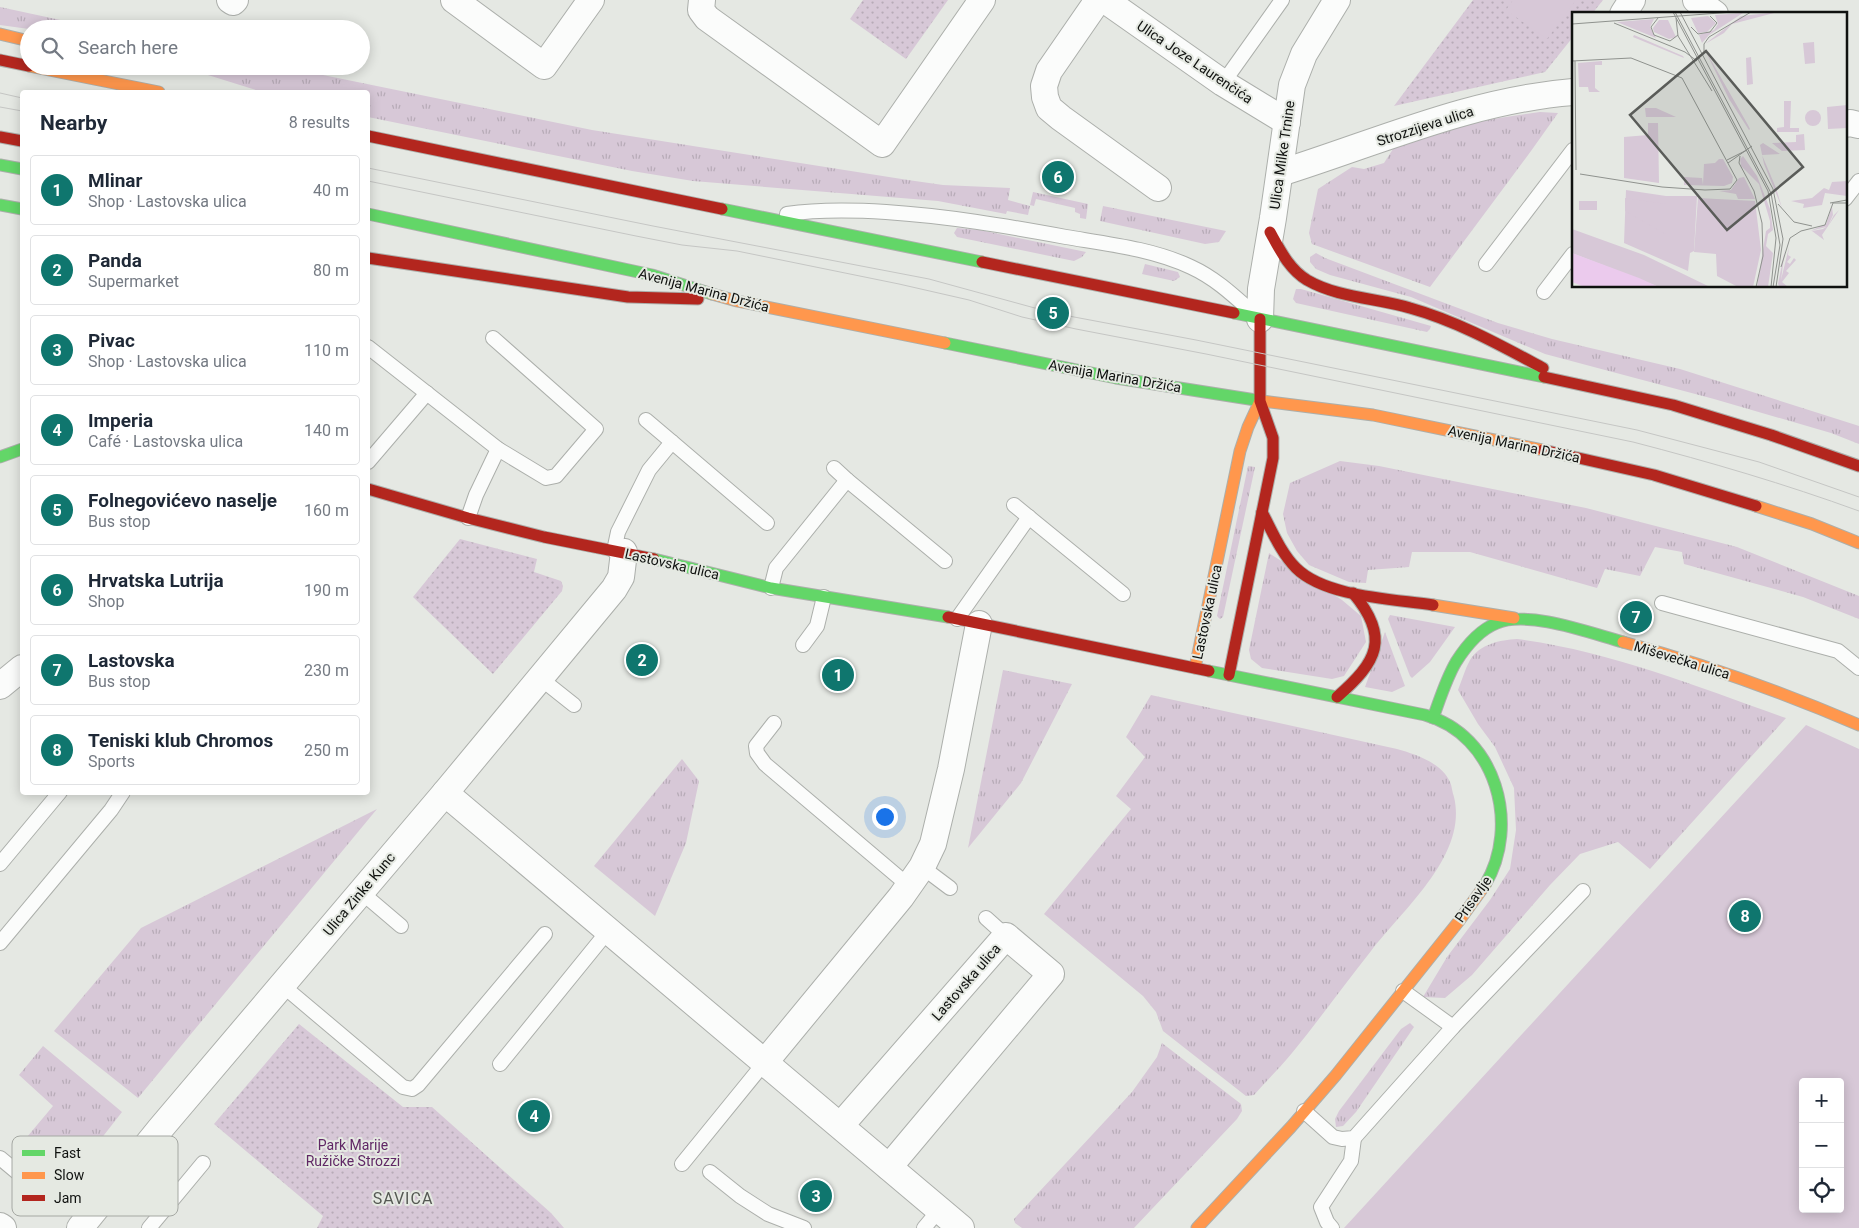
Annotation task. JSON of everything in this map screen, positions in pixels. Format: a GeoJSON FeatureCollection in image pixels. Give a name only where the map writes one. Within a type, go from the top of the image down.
{"type":"FeatureCollection","features":[{"type":"Feature","properties":{"kind":"main road"},"geometry":{"type":"LineString","coordinates":[[0,34],[20,39]]}},
{"type":"Feature","properties":{"kind":"main road"},"geometry":{"type":"LineString","coordinates":[[0,60],[20,64]]}},
{"type":"Feature","properties":{"kind":"main road"},"geometry":{"type":"LineString","coordinates":[[74,75],[149,90]]}},
{"type":"Feature","properties":{"kind":"main road"},"geometry":{"type":"LineString","coordinates":[[105,75],[114,83]]}},
{"type":"Feature","properties":{"kind":"main road"},"geometry":{"type":"LineString","coordinates":[[370,136],[1569,382],[1673,405],[1771,435],[1859,466]]}},
{"type":"Feature","properties":{"kind":"main road"},"geometry":{"type":"LineString","coordinates":[[0,137],[20,142]]}},
{"type":"Feature","properties":{"kind":"main road"},"geometry":{"type":"LineString","coordinates":[[0,165],[20,169]]}},
{"type":"Feature","properties":{"kind":"main road"},"geometry":{"type":"LineString","coordinates":[[0,206],[20,209]]}},
{"type":"Feature","properties":{"kind":"main road","name":"Avenija Marina Držića"},"geometry":{"type":"LineString","coordinates":[[370,214],[652,275],[736,301],[1116,378],[1260,401],[1373,415],[1560,453],[1654,475],[1803,521],[1859,543]]}},
{"type":"Feature","properties":{"kind":"main road"},"geometry":{"type":"LineString","coordinates":[[1270,232],[1280,252],[1291,267],[1308,280],[1331,289],[1409,308],[1443,319],[1495,342],[1569,382]]}},
{"type":"Feature","properties":{"kind":"main road"},"geometry":{"type":"LineString","coordinates":[[370,258],[628,297],[736,301]]}},
{"type":"Feature","properties":{"kind":"main road","name":"Lastovska ulica"},"geometry":{"type":"LineString","coordinates":[[1229,675],[1273,458],[1273,438],[1260,401],[1260,319]]}},
{"type":"Feature","properties":{"kind":"main road","name":"Lastovska ulica"},"geometry":{"type":"LineString","coordinates":[[370,490],[468,518],[619,551],[771,588],[968,622],[1195,668],[1240,451],[1260,401]]}},
{"type":"Feature","properties":{"kind":"main road"},"geometry":{"type":"LineString","coordinates":[[0,457],[20,450]]}},
{"type":"Feature","properties":{"kind":"main road"},"geometry":{"type":"LineString","coordinates":[[1262,512],[1278,544],[1296,568],[1306,577],[1353,593],[1520,619]]}},
{"type":"Feature","properties":{"kind":"main road"},"geometry":{"type":"LineString","coordinates":[[1337,697],[1355,682],[1364,671],[1372,657],[1376,644],[1372,616],[1353,593]]}},
{"type":"Feature","properties":{"kind":"main road","name":"Miševečka ulica"},"geometry":{"type":"LineString","coordinates":[[1433,718],[1449,674],[1467,646],[1481,633],[1495,624],[1504,620],[1520,619],[1583,631],[1697,662],[1859,725]]}},
{"type":"Feature","properties":{"kind":"main road","name":"Prisavlje"},"geometry":{"type":"LineString","coordinates":[[1195,668],[1337,697],[1445,722],[1460,732],[1476,748],[1487,765],[1495,783],[1501,805],[1502,828],[1500,850],[1485,885],[1402,992],[1304,1111],[1197,1228]]}},
{"type":"Feature","properties":{"kind":"street"},"geometry":{"type":"LineString","coordinates":[[230,0],[233,2],[234,0]]}},
{"type":"Feature","properties":{"kind":"street"},"geometry":{"type":"LineString","coordinates":[[454,0],[544,66],[591,0]]}},
{"type":"Feature","properties":{"kind":"street"},"geometry":{"type":"LineString","coordinates":[[702,0],[701,10],[707,18],[882,144],[982,0]]}},
{"type":"Feature","properties":{"kind":"street"},"geometry":{"type":"LineString","coordinates":[[1098,0],[1049,71],[1044,86],[1045,97],[1049,108],[1061,118],[1158,188]]}},
{"type":"Feature","properties":{"kind":"street","name":"Ulica Joze Laurenčića"},"geometry":{"type":"LineString","coordinates":[[1105,0],[1223,83],[1287,122]]}},
{"type":"Feature","properties":{"kind":"street","name":"Ulica Milke Trnine"},"geometry":{"type":"LineString","coordinates":[[1260,319],[1260,288],[1280,173],[1292,85],[1304,54],[1336,0]]}},
{"type":"Feature","properties":{"kind":"street"},"geometry":{"type":"LineString","coordinates":[[1624,12],[1632,0]]}},
{"type":"Feature","properties":{"kind":"street"},"geometry":{"type":"LineString","coordinates":[[1696,0],[1712,12]]}},
{"type":"Feature","properties":{"kind":"street","name":"Strozzijeva ulica"},"geometry":{"type":"LineString","coordinates":[[1280,173],[1446,117],[1511,102],[1572,91]]}},
{"type":"Feature","properties":{"kind":"street","name":"Ulica Zinke Kunc"},"geometry":{"type":"LineString","coordinates":[[154,1136],[614,589],[621,577],[619,551]]}},
{"type":"Feature","properties":{"kind":"street"},"geometry":{"type":"LineString","coordinates":[[765,1062],[916,877],[933,844],[951,769],[968,622]]}},
{"type":"Feature","properties":{"kind":"street"},"geometry":{"type":"LineString","coordinates":[[444,793],[889,1167],[932,1219],[961,1228]]}},
{"type":"Feature","properties":{"kind":"street","name":"Lastovska ulica"},"geometry":{"type":"LineString","coordinates":[[842,1126],[1006,936],[1050,974],[889,1167]]}},
{"type":"Feature","properties":{"kind":"street","name":"Ulica Zinke Kunc"},"geometry":{"type":"LineString","coordinates":[[80,1228],[90,1216]]}},
{"type":"Feature","properties":{"kind":"lane"},"geometry":{"type":"LineString","coordinates":[[1223,83],[1282,0]]}},
{"type":"Feature","properties":{"kind":"lane"},"geometry":{"type":"LineString","coordinates":[[1486,264],[1572,151]]}},
{"type":"Feature","properties":{"kind":"lane"},"geometry":{"type":"LineString","coordinates":[[1846,198],[1859,181]]}},
{"type":"Feature","properties":{"kind":"lane"},"geometry":{"type":"LineString","coordinates":[[765,218],[806,211],[858,211],[924,215],[988,223],[1114,245],[1165,257],[1191,267],[1218,282],[1260,319]]}},
{"type":"Feature","properties":{"kind":"lane"},"geometry":{"type":"LineString","coordinates":[[1544,292],[1572,255]]}},
{"type":"Feature","properties":{"kind":"lane"},"geometry":{"type":"LineString","coordinates":[[370,348],[498,449],[546,478],[556,476],[596,429],[493,338]]}},
{"type":"Feature","properties":{"kind":"lane"},"geometry":{"type":"LineString","coordinates":[[370,460],[427,393]]}},
{"type":"Feature","properties":{"kind":"lane"},"geometry":{"type":"LineString","coordinates":[[646,420],[767,523]]}},
{"type":"Feature","properties":{"kind":"lane"},"geometry":{"type":"LineString","coordinates":[[619,551],[618,532],[649,470],[672,442]]}},
{"type":"Feature","properties":{"kind":"lane"},"geometry":{"type":"LineString","coordinates":[[468,518],[476,495],[498,449]]}},
{"type":"Feature","properties":{"kind":"lane"},"geometry":{"type":"LineString","coordinates":[[834,468],[945,561]]}},
{"type":"Feature","properties":{"kind":"lane"},"geometry":{"type":"LineString","coordinates":[[771,588],[776,568],[847,480]]}},
{"type":"Feature","properties":{"kind":"lane"},"geometry":{"type":"LineString","coordinates":[[1014,505],[1123,594]]}},
{"type":"Feature","properties":{"kind":"lane"},"geometry":{"type":"LineString","coordinates":[[968,622],[1029,517]]}},
{"type":"Feature","properties":{"kind":"lane"},"geometry":{"type":"LineString","coordinates":[[803,646],[817,626],[824,597]]}},
{"type":"Feature","properties":{"kind":"lane"},"geometry":{"type":"LineString","coordinates":[[1662,603],[1838,651],[1859,668]]}},
{"type":"Feature","properties":{"kind":"lane"},"geometry":{"type":"LineString","coordinates":[[540,678],[574,705]]}},
{"type":"Feature","properties":{"kind":"lane"},"geometry":{"type":"LineString","coordinates":[[774,723],[756,746],[757,754],[761,758],[916,877],[950,888]]}},
{"type":"Feature","properties":{"kind":"lane"},"geometry":{"type":"LineString","coordinates":[[0,864],[58,795]]}},
{"type":"Feature","properties":{"kind":"lane"},"geometry":{"type":"LineString","coordinates":[[0,943],[122,795]]}},
{"type":"Feature","properties":{"kind":"lane"},"geometry":{"type":"LineString","coordinates":[[1332,1228],[1327,1222],[1321,1207],[1351,1161],[1354,1138],[1453,1027],[1583,891]]}},
{"type":"Feature","properties":{"kind":"lane"},"geometry":{"type":"LineString","coordinates":[[361,892],[401,926]]}},
{"type":"Feature","properties":{"kind":"lane"},"geometry":{"type":"LineString","coordinates":[[986,918],[1006,936]]}},
{"type":"Feature","properties":{"kind":"lane"},"geometry":{"type":"LineString","coordinates":[[500,1064],[608,931]]}},
{"type":"Feature","properties":{"kind":"lane"},"geometry":{"type":"LineString","coordinates":[[282,985],[403,1087],[412,1089],[418,1085],[545,934]]}},
{"type":"Feature","properties":{"kind":"lane"},"geometry":{"type":"LineString","coordinates":[[1402,992],[1453,1027]]}},
{"type":"Feature","properties":{"kind":"lane"},"geometry":{"type":"LineString","coordinates":[[682,1164],[765,1062]]}},
{"type":"Feature","properties":{"kind":"lane"},"geometry":{"type":"LineString","coordinates":[[1304,1111],[1333,1137],[1342,1139],[1354,1138]]}},
{"type":"Feature","properties":{"kind":"lane"},"geometry":{"type":"LineString","coordinates":[[0,1158],[12,1168]]}},
{"type":"Feature","properties":{"kind":"lane"},"geometry":{"type":"LineString","coordinates":[[178,1193],[203,1163]]}},
{"type":"Feature","properties":{"kind":"lane"},"geometry":{"type":"LineString","coordinates":[[710,1172],[740,1196],[768,1214],[804,1228]]}},
{"type":"Feature","properties":{"kind":"lane"},"geometry":{"type":"LineString","coordinates":[[149,1228],[159,1216]]}},
{"type":"Feature","properties":{"kind":"green space"},"geometry":{"type":"Polygon","coordinates":[[[863,0],[948,0],[906,59],[850,19],[863,0]]]}},
{"type":"Feature","properties":{"kind":"green space"},"geometry":{"type":"Polygon","coordinates":[[[1473,0],[1603,0],[1594,12],[1572,12],[1572,38],[1545,72],[1394,106],[1473,0]]]}},
{"type":"Feature","properties":{"kind":"green space"},"geometry":{"type":"Polygon","coordinates":[[[1513,0],[1576,0],[1547,39],[1506,10],[1513,0]]]}},
{"type":"Feature","properties":{"kind":"green space"},"geometry":{"type":"Polygon","coordinates":[[[0,7],[60,20],[20,20],[20,28],[0,25],[0,7]]]}},
{"type":"Feature","properties":{"kind":"green space"},"geometry":{"type":"Polygon","coordinates":[[[208,75],[323,75],[592,130],[943,185],[1010,188],[1008,200],[1030,206],[1028,215],[1007,211],[1006,214],[938,201],[693,181],[632,171],[370,117],[370,90],[256,90],[208,75]]]}},
{"type":"Feature","properties":{"kind":"green space"},"geometry":{"type":"Polygon","coordinates":[[[1540,112],[1558,113],[1430,287],[1312,244],[1309,233],[1318,189],[1352,167],[1364,169],[1384,163],[1393,149],[1435,133],[1486,120],[1540,112]]]}},
{"type":"Feature","properties":{"kind":"green space"},"geometry":{"type":"Polygon","coordinates":[[[1033,192],[1088,204],[1086,219],[1080,218],[1080,214],[1075,212],[1075,208],[1036,199],[1034,206],[1030,205],[1033,192]]]}},
{"type":"Feature","properties":{"kind":"green space"},"geometry":{"type":"Polygon","coordinates":[[[1103,206],[1226,231],[1219,242],[1205,244],[1100,221],[1103,206]]]}},
{"type":"Feature","properties":{"kind":"green space"},"geometry":{"type":"Polygon","coordinates":[[[957,228],[980,230],[1086,252],[1082,257],[1074,261],[957,237],[954,233],[957,228]]]}},
{"type":"Feature","properties":{"kind":"green space"},"geometry":{"type":"Polygon","coordinates":[[[1316,253],[1498,323],[1552,339],[1680,369],[1859,426],[1859,444],[1831,433],[1714,399],[1545,354],[1411,297],[1330,275],[1316,269],[1310,262],[1310,257],[1316,253]]]}},
{"type":"Feature","properties":{"kind":"green space"},"geometry":{"type":"Polygon","coordinates":[[[1145,264],[1178,272],[1180,277],[1174,281],[1142,274],[1145,264]]]}},
{"type":"Feature","properties":{"kind":"green space"},"geometry":{"type":"Polygon","coordinates":[[[1296,289],[1431,326],[1427,332],[1296,303],[1293,299],[1296,289]]]}},
{"type":"Feature","properties":{"kind":"green space"},"geometry":{"type":"Polygon","coordinates":[[[1340,461],[1379,466],[1586,508],[1737,547],[1859,596],[1859,619],[1803,597],[1684,564],[1682,552],[1655,547],[1640,576],[1605,569],[1597,588],[1470,552],[1412,552],[1409,567],[1368,570],[1366,583],[1349,582],[1309,565],[1297,551],[1287,533],[1283,514],[1290,483],[1340,461]]]}},
{"type":"Feature","properties":{"kind":"green space"},"geometry":{"type":"Polygon","coordinates":[[[1248,466],[1255,467],[1223,617],[1220,619],[1217,616],[1248,466]]]}},
{"type":"Feature","properties":{"kind":"green space"},"geometry":{"type":"Polygon","coordinates":[[[460,539],[537,559],[534,572],[561,581],[563,586],[562,591],[493,674],[413,597],[460,539]]]}},
{"type":"Feature","properties":{"kind":"green space"},"geometry":{"type":"Polygon","coordinates":[[[1269,553],[1342,600],[1361,616],[1366,642],[1344,676],[1332,679],[1262,668],[1251,659],[1249,650],[1269,553]]]}},
{"type":"Feature","properties":{"kind":"green space"},"geometry":{"type":"Polygon","coordinates":[[[1390,615],[1455,627],[1430,662],[1412,678],[1388,619],[1390,615]]]}},
{"type":"Feature","properties":{"kind":"green space"},"geometry":{"type":"Polygon","coordinates":[[[1385,632],[1405,686],[1392,692],[1365,687],[1385,632]]]}},
{"type":"Feature","properties":{"kind":"green space"},"geometry":{"type":"Polygon","coordinates":[[[1517,639],[1586,652],[1620,661],[1786,718],[1650,869],[1618,842],[1580,854],[1550,885],[1472,975],[1445,998],[1423,997],[1447,957],[1490,900],[1510,869],[1516,830],[1514,788],[1495,747],[1478,724],[1458,690],[1470,660],[1479,650],[1497,642],[1517,639]]]}},
{"type":"Feature","properties":{"kind":"green space"},"geometry":{"type":"Polygon","coordinates":[[[1003,670],[1072,684],[1021,783],[968,848],[1003,670]]]}},
{"type":"Feature","properties":{"kind":"green space"},"geometry":{"type":"Polygon","coordinates":[[[1151,695],[1404,751],[1427,760],[1441,770],[1451,785],[1456,819],[1451,840],[1430,880],[1371,951],[1283,1064],[1254,1095],[1246,1096],[1163,1031],[1156,1012],[1143,996],[1044,914],[1131,809],[1116,796],[1145,757],[1126,737],[1151,695]]]}},
{"type":"Feature","properties":{"kind":"green space"},"geometry":{"type":"Polygon","coordinates":[[[1806,725],[1859,749],[1859,1228],[1344,1228],[1806,725]]]}},
{"type":"Feature","properties":{"kind":"green space"},"geometry":{"type":"Polygon","coordinates":[[[682,759],[699,781],[686,843],[655,916],[594,866],[682,759]]]}},
{"type":"Feature","properties":{"kind":"green space"},"geometry":{"type":"Polygon","coordinates":[[[377,809],[138,1098],[54,1031],[141,928],[377,809]]]}},
{"type":"Feature","properties":{"kind":"green space"},"geometry":{"type":"Polygon","coordinates":[[[1410,1023],[1414,1027],[1356,1112],[1343,1126],[1336,1127],[1335,1119],[1339,1111],[1401,1029],[1410,1023]]]}},
{"type":"Feature","properties":{"kind":"green space","name":"Park Marije Ružičke Strozzi"},"geometry":{"type":"Polygon","coordinates":[[[299,1024],[403,1107],[432,1107],[551,1213],[564,1228],[317,1228],[323,1216],[214,1124],[299,1024]]]}},
{"type":"Feature","properties":{"kind":"green space"},"geometry":{"type":"Polygon","coordinates":[[[1162,1043],[1241,1104],[1242,1111],[1237,1119],[1134,1228],[1022,1228],[1015,1223],[1014,1219],[1132,1092],[1157,1057],[1162,1043]]]}},
{"type":"Feature","properties":{"kind":"green space"},"geometry":{"type":"Polygon","coordinates":[[[43,1046],[122,1112],[103,1136],[28,1136],[53,1106],[19,1075],[43,1046]]]}},
{"type":"Feature","properties":{"kind":"tram line"},"geometry":{"type":"LineString","coordinates":[[0,93],[20,98]]}},
{"type":"Feature","properties":{"kind":"tram line"},"geometry":{"type":"LineString","coordinates":[[0,107],[20,111]]}},
{"type":"Feature","properties":{"kind":"tram line"},"geometry":{"type":"LineString","coordinates":[[370,168],[653,226],[929,279],[1053,313],[1196,340],[1637,430],[1759,462],[1859,497]]}},
{"type":"Feature","properties":{"kind":"tram line"},"geometry":{"type":"LineString","coordinates":[[370,181],[682,245],[737,251],[899,284],[969,300],[1022,317],[1076,329],[1633,442],[1747,474],[1859,511]]}},
{"type":"Feature","properties":{"kind":"traffic: fast"},"geometry":{"type":"LineString","coordinates":[[0,165],[20,169]]}},
{"type":"Feature","properties":{"kind":"traffic: fast"},"geometry":{"type":"LineString","coordinates":[[0,205],[20,209]]}},
{"type":"Feature","properties":{"kind":"traffic: fast"},"geometry":{"type":"LineString","coordinates":[[722,209],[982,262]]}},
{"type":"Feature","properties":{"kind":"traffic: fast"},"geometry":{"type":"LineString","coordinates":[[370,214],[652,275],[712,294]]}},
{"type":"Feature","properties":{"kind":"traffic: fast"},"geometry":{"type":"LineString","coordinates":[[1234,313],[1544,377]]}},
{"type":"Feature","properties":{"kind":"traffic: fast"},"geometry":{"type":"LineString","coordinates":[[945,343],[1116,378],[1262,401]]}},
{"type":"Feature","properties":{"kind":"traffic: fast"},"geometry":{"type":"LineString","coordinates":[[0,457],[20,450]]}},
{"type":"Feature","properties":{"kind":"traffic: fast"},"geometry":{"type":"LineString","coordinates":[[654,559],[771,588],[948,617]]}},
{"type":"Feature","properties":{"kind":"traffic: fast"},"geometry":{"type":"LineString","coordinates":[[1433,718],[1449,675],[1460,656],[1479,634],[1497,623],[1526,619],[1542,621],[1560,624],[1623,642]]}},
{"type":"Feature","properties":{"kind":"traffic: fast"},"geometry":{"type":"LineString","coordinates":[[1209,671],[1425,715],[1449,726],[1469,742],[1485,762],[1495,785],[1501,810],[1501,836],[1496,861],[1485,885]]}},
{"type":"Feature","properties":{"kind":"traffic: slow"},"geometry":{"type":"LineString","coordinates":[[0,34],[20,39]]}},
{"type":"Feature","properties":{"kind":"traffic: slow"},"geometry":{"type":"LineString","coordinates":[[74,75],[149,90]]}},
{"type":"Feature","properties":{"kind":"traffic: slow"},"geometry":{"type":"LineString","coordinates":[[712,294],[737,301],[945,343]]}},
{"type":"Feature","properties":{"kind":"traffic: slow"},"geometry":{"type":"LineString","coordinates":[[1195,668],[1240,451],[1260,401]]}},
{"type":"Feature","properties":{"kind":"traffic: slow"},"geometry":{"type":"LineString","coordinates":[[1262,401],[1373,415],[1543,450]]}},
{"type":"Feature","properties":{"kind":"traffic: slow"},"geometry":{"type":"LineString","coordinates":[[1756,506],[1812,524],[1859,543]]}},
{"type":"Feature","properties":{"kind":"traffic: slow"},"geometry":{"type":"LineString","coordinates":[[1433,605],[1514,618]]}},
{"type":"Feature","properties":{"kind":"traffic: slow"},"geometry":{"type":"LineString","coordinates":[[1623,642],[1742,679],[1859,725]]}},
{"type":"Feature","properties":{"kind":"traffic: slow"},"geometry":{"type":"LineString","coordinates":[[1197,1228],[1291,1127],[1336,1075],[1459,921],[1485,885]]}},
{"type":"Feature","properties":{"kind":"traffic: jam"},"geometry":{"type":"LineString","coordinates":[[0,60],[20,64]]}},
{"type":"Feature","properties":{"kind":"traffic: jam"},"geometry":{"type":"LineString","coordinates":[[370,136],[722,209]]}},
{"type":"Feature","properties":{"kind":"traffic: jam"},"geometry":{"type":"LineString","coordinates":[[0,137],[20,141]]}},
{"type":"Feature","properties":{"kind":"traffic: jam"},"geometry":{"type":"LineString","coordinates":[[1270,232],[1290,265],[1301,276],[1319,286],[1332,291],[1427,313],[1478,334],[1543,368]]}},
{"type":"Feature","properties":{"kind":"traffic: jam"},"geometry":{"type":"LineString","coordinates":[[370,258],[628,297],[698,299]]}},
{"type":"Feature","properties":{"kind":"traffic: jam"},"geometry":{"type":"LineString","coordinates":[[982,262],[1234,313]]}},
{"type":"Feature","properties":{"kind":"traffic: jam"},"geometry":{"type":"LineString","coordinates":[[1229,675],[1273,458],[1273,438],[1260,401],[1260,319]]}},
{"type":"Feature","properties":{"kind":"traffic: jam"},"geometry":{"type":"LineString","coordinates":[[1544,377],[1673,405],[1771,435],[1859,466]]}},
{"type":"Feature","properties":{"kind":"traffic: jam"},"geometry":{"type":"LineString","coordinates":[[1543,450],[1654,475],[1756,506]]}},
{"type":"Feature","properties":{"kind":"traffic: jam"},"geometry":{"type":"LineString","coordinates":[[370,490],[468,518],[544,537],[654,559]]}},
{"type":"Feature","properties":{"kind":"traffic: jam"},"geometry":{"type":"LineString","coordinates":[[1262,512],[1286,556],[1296,568],[1309,578],[1342,591],[1433,605]]}},
{"type":"Feature","properties":{"kind":"traffic: jam"},"geometry":{"type":"LineString","coordinates":[[1337,697],[1362,672],[1370,661],[1374,649],[1375,636],[1372,623],[1365,609],[1353,593]]}},
{"type":"Feature","properties":{"kind":"traffic: jam"},"geometry":{"type":"LineString","coordinates":[[948,617],[1209,671]]}},
{"type":"Feature","properties":{"kind":"place","name":"Hrvatska Lutrija"},"geometry":{"type":"Point","coordinates":[1058,177]}},
{"type":"Feature","properties":{"kind":"place","name":"Folnegovićevo naselje"},"geometry":{"type":"Point","coordinates":[1053,313]}},
{"type":"Feature","properties":{"kind":"place","name":"Lastovska"},"geometry":{"type":"Point","coordinates":[1636,617]}},
{"type":"Feature","properties":{"kind":"place","name":"Panda"},"geometry":{"type":"Point","coordinates":[642,660]}},
{"type":"Feature","properties":{"kind":"place","name":"Mlinar"},"geometry":{"type":"Point","coordinates":[838,675]}},
{"type":"Feature","properties":{"kind":"place","name":"Teniski klub Chromos"},"geometry":{"type":"Point","coordinates":[1745,916]}},
{"type":"Feature","properties":{"kind":"place","name":"Imperia"},"geometry":{"type":"Point","coordinates":[534,1116]}},
{"type":"Feature","properties":{"kind":"place","name":"Pivac"},"geometry":{"type":"Point","coordinates":[816,1196]}},
{"type":"Feature","properties":{"kind":"district","name":"SAVICA"},"geometry":{"type":"Point","coordinates":[403,1198]}}]}
